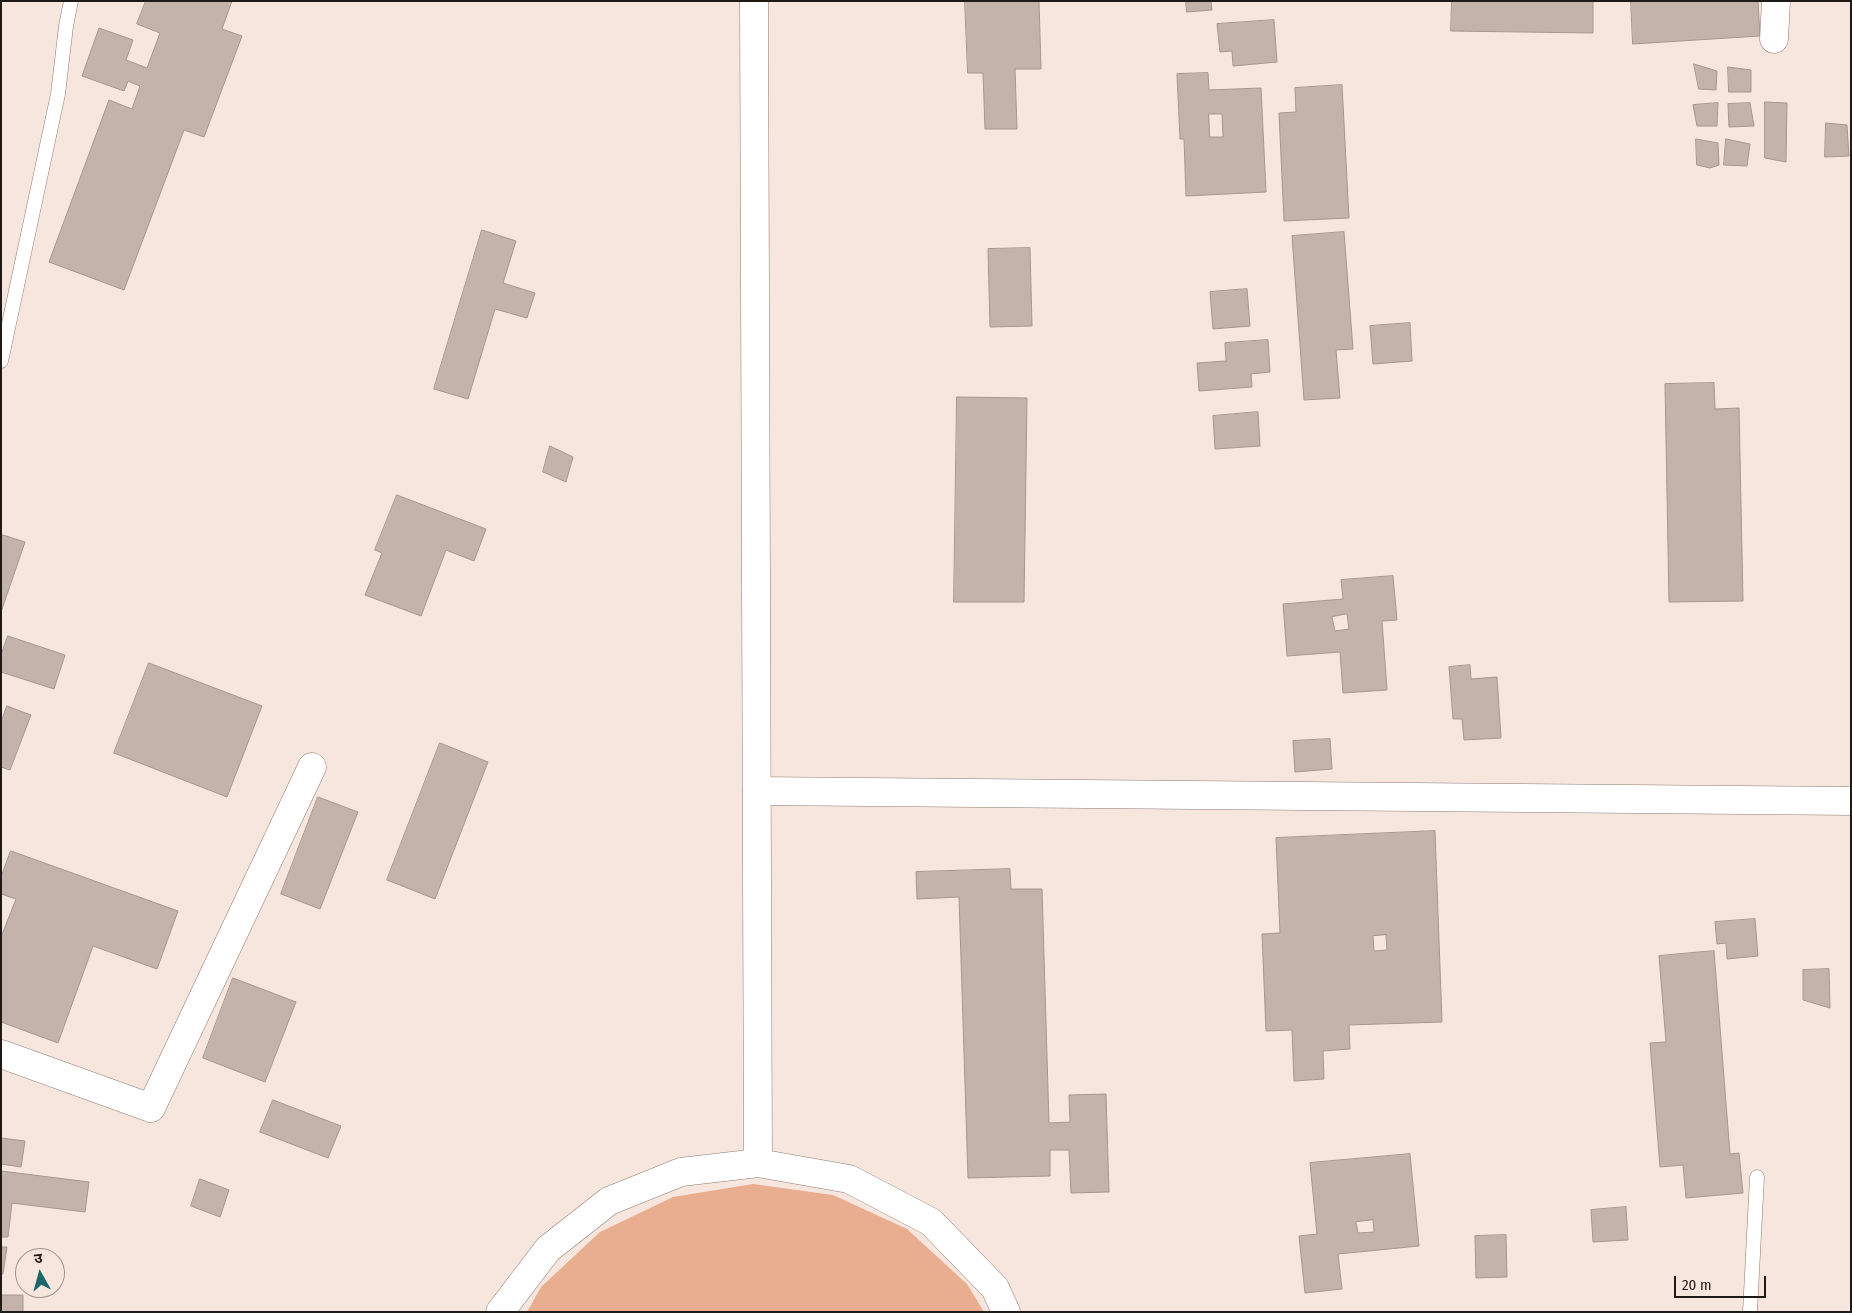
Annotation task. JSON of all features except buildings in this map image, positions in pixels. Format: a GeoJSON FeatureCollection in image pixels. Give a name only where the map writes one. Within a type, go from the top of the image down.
{"type":"FeatureCollection","features":[{"type":"Feature","properties":{"kind":"street"},"geometry":{"type":"LineString","coordinates":[[754,1],[758,1163]]}},
{"type":"Feature","properties":{"kind":"street"},"geometry":{"type":"LineString","coordinates":[[1774,39],[1776,1]]}},
{"type":"Feature","properties":{"kind":"street"},"geometry":{"type":"LineString","coordinates":[[1,1054],[151,1108],[312,767]]}},
{"type":"Feature","properties":{"kind":"street"},"geometry":{"type":"LineString","coordinates":[[757,791],[1851,801]]}},
{"type":"Feature","properties":{"kind":"street"},"geometry":{"type":"LineString","coordinates":[[500,1312],[548,1249],[609,1201],[681,1172],[758,1163],[849,1179],[931,1222],[995,1288],[1006,1312]]}},
{"type":"Feature","properties":{"kind":"lane"},"geometry":{"type":"LineString","coordinates":[[2,354],[58,94],[71,1]]}},
{"type":"Feature","properties":{"kind":"lane"},"geometry":{"type":"LineString","coordinates":[[1750,1312],[1756,1177]]}},
{"type":"Feature","properties":{"kind":"shaded area"},"geometry":{"type":"Polygon","coordinates":[[[753,1184],[833,1195],[907,1229],[967,1284],[984,1312],[527,1312],[541,1287],[600,1232],[673,1197],[753,1184]]]}}]}
